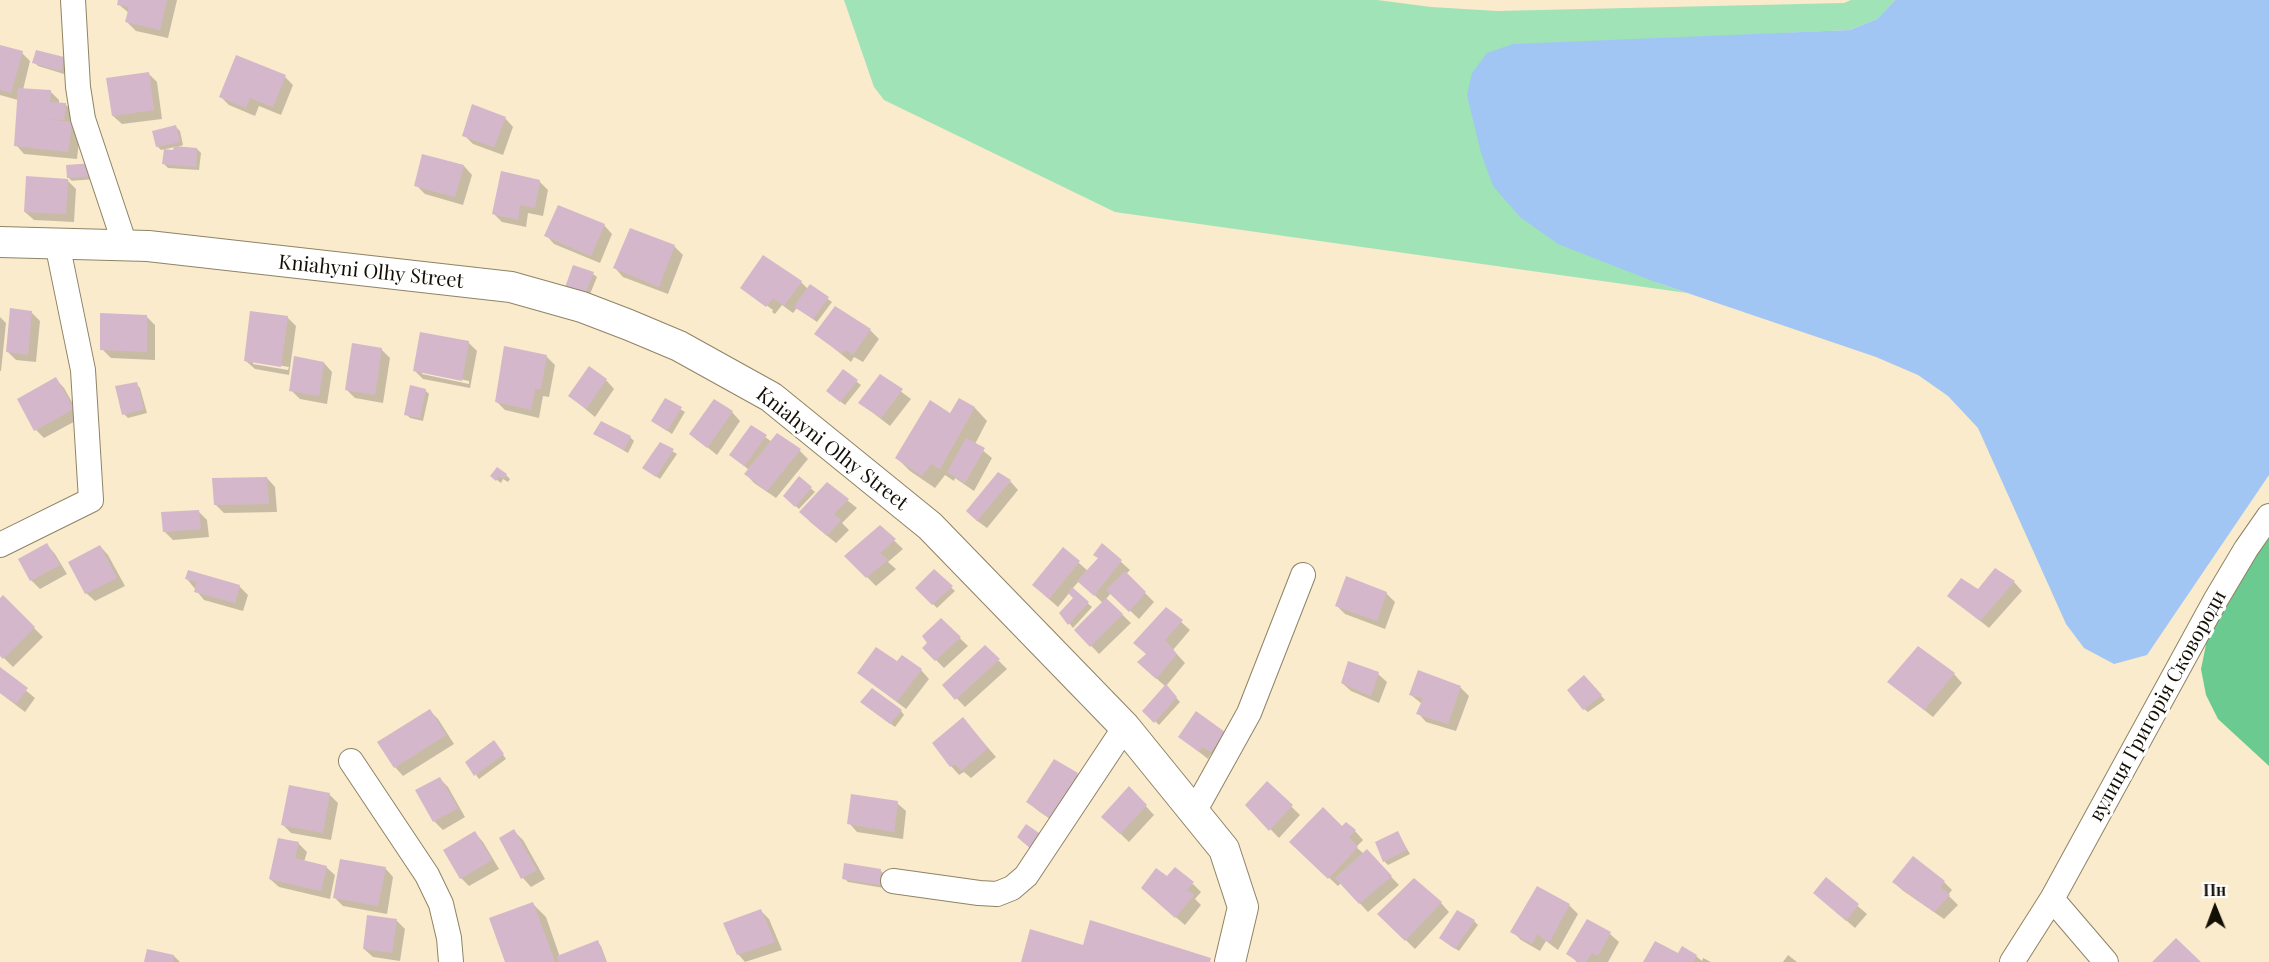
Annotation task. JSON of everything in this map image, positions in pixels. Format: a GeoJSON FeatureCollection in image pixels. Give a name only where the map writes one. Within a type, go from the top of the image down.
{"type":"FeatureCollection","features":[{"type":"Feature","properties":{"kind":"street"},"geometry":{"type":"LineString","coordinates":[[73,0],[78,87],[83,119],[125,245]]}},
{"type":"Feature","properties":{"kind":"street","name":"Kniahyni Olhy Street"},"geometry":{"type":"LineString","coordinates":[[0,242],[125,245],[511,287],[582,307],[679,346],[771,397],[930,526],[1125,727],[1224,849],[1243,907],[1230,962]]}},
{"type":"Feature","properties":{"kind":"street"},"geometry":{"type":"LineString","coordinates":[[0,545],[90,500],[83,370],[57,243]]}},
{"type":"Feature","properties":{"kind":"street","name":"вулиця Григорія Сковороди"},"geometry":{"type":"LineString","coordinates":[[2012,962],[2052,899],[2215,601],[2269,516]]}},
{"type":"Feature","properties":{"kind":"street"},"geometry":{"type":"LineString","coordinates":[[1194,812],[1249,713],[1303,575]]}},
{"type":"Feature","properties":{"kind":"street"},"geometry":{"type":"LineString","coordinates":[[893,881],[988,894],[997,894],[1012,888],[1026,876],[1125,727]]}},
{"type":"Feature","properties":{"kind":"street"},"geometry":{"type":"LineString","coordinates":[[351,761],[427,875],[441,904],[452,962]]}},
{"type":"Feature","properties":{"kind":"street"},"geometry":{"type":"LineString","coordinates":[[2052,899],[2106,962]]}},
{"type":"Feature","properties":{"kind":"green space"},"geometry":{"type":"Polygon","coordinates":[[[844,0],[1377,0],[1431,7],[1497,11],[1895,0],[1877,19],[1850,30],[1698,37],[1655,282],[1687,293],[1115,212],[884,100],[874,87],[844,0]]]}},
{"type":"Feature","properties":{"kind":"green space"},"geometry":{"type":"Polygon","coordinates":[[[2269,516],[2269,766],[2218,719],[2206,695],[2201,669],[2215,601],[2269,516]]]}},
{"type":"Feature","properties":{"kind":"water"},"geometry":{"type":"Polygon","coordinates":[[[1895,0],[2269,0],[2269,475],[2147,655],[2114,664],[2084,648],[2066,624],[1978,428],[1948,396],[1918,375],[1876,357],[1655,282],[1558,244],[1520,217],[1493,186],[1481,153],[1467,95],[1472,73],[1487,53],[1513,44],[1850,30],[1877,19],[1895,0]]]}},
{"type":"Feature","properties":{"kind":"building"},"geometry":{"type":"Polygon","coordinates":[[[118,0],[167,0],[160,30],[125,22],[129,7],[117,5],[118,0]]]}},
{"type":"Feature","properties":{"kind":"building"},"geometry":{"type":"Polygon","coordinates":[[[0,45],[23,51],[11,93],[0,90],[0,45]]]}},
{"type":"Feature","properties":{"kind":"building"},"geometry":{"type":"Polygon","coordinates":[[[36,50],[64,57],[61,71],[32,63],[36,50]]]}},
{"type":"Feature","properties":{"kind":"building"},"geometry":{"type":"Polygon","coordinates":[[[236,55],[286,75],[273,107],[250,98],[246,108],[219,97],[236,55]]]}},
{"type":"Feature","properties":{"kind":"building"},"geometry":{"type":"Polygon","coordinates":[[[149,72],[154,110],[112,116],[106,78],[149,72]]]}},
{"type":"Feature","properties":{"kind":"building"},"geometry":{"type":"Polygon","coordinates":[[[18,88],[51,90],[50,102],[66,103],[64,120],[43,119],[72,122],[68,152],[14,146],[18,88]]]}},
{"type":"Feature","properties":{"kind":"building"},"geometry":{"type":"Polygon","coordinates":[[[472,104],[506,117],[494,147],[462,136],[472,104]]]}},
{"type":"Feature","properties":{"kind":"building"},"geometry":{"type":"Polygon","coordinates":[[[176,125],[180,142],[156,147],[152,131],[176,125]]]}},
{"type":"Feature","properties":{"kind":"building"},"geometry":{"type":"Polygon","coordinates":[[[174,146],[197,148],[196,167],[162,164],[164,149],[173,150],[174,146]]]}},
{"type":"Feature","properties":{"kind":"building"},"geometry":{"type":"Polygon","coordinates":[[[422,154],[464,165],[455,197],[414,186],[422,154]]]}},
{"type":"Feature","properties":{"kind":"building"},"geometry":{"type":"Polygon","coordinates":[[[94,163],[95,176],[67,178],[66,165],[94,163]]]}},
{"type":"Feature","properties":{"kind":"building"},"geometry":{"type":"Polygon","coordinates":[[[501,171],[540,180],[535,208],[520,205],[518,220],[492,214],[501,171]]]}},
{"type":"Feature","properties":{"kind":"building"},"geometry":{"type":"Polygon","coordinates":[[[26,176],[68,179],[66,214],[24,212],[26,176]]]}},
{"type":"Feature","properties":{"kind":"building"},"geometry":{"type":"Polygon","coordinates":[[[558,205],[605,224],[591,256],[544,236],[558,205]]]}},
{"type":"Feature","properties":{"kind":"building"},"geometry":{"type":"Polygon","coordinates":[[[630,228],[675,245],[659,287],[613,268],[630,228]]]}},
{"type":"Feature","properties":{"kind":"building"},"geometry":{"type":"Polygon","coordinates":[[[763,255],[802,281],[784,306],[773,298],[766,307],[740,288],[763,255]]]}},
{"type":"Feature","properties":{"kind":"building"},"geometry":{"type":"Polygon","coordinates":[[[573,265],[594,272],[584,296],[564,290],[573,265]]]}},
{"type":"Feature","properties":{"kind":"building"},"geometry":{"type":"Polygon","coordinates":[[[810,284],[829,297],[813,319],[794,307],[810,284]]]}},
{"type":"Feature","properties":{"kind":"building"},"geometry":{"type":"Polygon","coordinates":[[[835,306],[871,329],[853,355],[845,350],[842,354],[814,334],[835,306]]]}},
{"type":"Feature","properties":{"kind":"building"},"geometry":{"type":"Polygon","coordinates":[[[10,308],[32,311],[28,355],[6,352],[10,308]]]}},
{"type":"Feature","properties":{"kind":"building"},"geometry":{"type":"Polygon","coordinates":[[[250,311],[288,316],[281,367],[244,361],[250,311]]]}},
{"type":"Feature","properties":{"kind":"building"},"geometry":{"type":"Polygon","coordinates":[[[100,313],[147,315],[147,352],[100,350],[100,313]]]}},
{"type":"Feature","properties":{"kind":"building"},"geometry":{"type":"Polygon","coordinates":[[[420,332],[469,341],[462,381],[413,371],[420,332]]]}},
{"type":"Feature","properties":{"kind":"building"},"geometry":{"type":"Polygon","coordinates":[[[352,343],[382,348],[375,395],[345,390],[352,343]]]}},
{"type":"Feature","properties":{"kind":"building"},"geometry":{"type":"Polygon","coordinates":[[[504,346],[547,355],[541,389],[535,389],[531,410],[495,402],[504,346]]]}},
{"type":"Feature","properties":{"kind":"building"},"geometry":{"type":"Polygon","coordinates":[[[294,356],[324,362],[319,396],[289,391],[294,356]]]}},
{"type":"Feature","properties":{"kind":"building"},"geometry":{"type":"Polygon","coordinates":[[[589,366],[607,379],[586,409],[568,396],[589,366]]]}},
{"type":"Feature","properties":{"kind":"building"},"geometry":{"type":"Polygon","coordinates":[[[843,369],[858,380],[840,402],[826,391],[843,369]]]}},
{"type":"Feature","properties":{"kind":"building"},"geometry":{"type":"Polygon","coordinates":[[[880,374],[903,389],[881,418],[858,403],[880,374]]]}},
{"type":"Feature","properties":{"kind":"building"},"geometry":{"type":"Polygon","coordinates":[[[56,377],[74,409],[34,431],[17,399],[56,377]]]}},
{"type":"Feature","properties":{"kind":"building"},"geometry":{"type":"Polygon","coordinates":[[[137,382],[144,409],[122,415],[115,386],[137,382]]]}},
{"type":"Feature","properties":{"kind":"building"},"geometry":{"type":"Polygon","coordinates":[[[410,385],[426,389],[420,418],[404,415],[410,385]]]}},
{"type":"Feature","properties":{"kind":"building"},"geometry":{"type":"Polygon","coordinates":[[[665,398],[682,407],[667,431],[651,421],[665,398]]]}},
{"type":"Feature","properties":{"kind":"building"},"geometry":{"type":"Polygon","coordinates":[[[959,398],[975,407],[940,469],[931,464],[922,476],[895,458],[930,400],[950,413],[959,398]]]}},
{"type":"Feature","properties":{"kind":"building"},"geometry":{"type":"Polygon","coordinates":[[[714,399],[733,411],[707,448],[689,434],[714,399]]]}},
{"type":"Feature","properties":{"kind":"building"},"geometry":{"type":"Polygon","coordinates":[[[601,421],[631,436],[624,450],[593,434],[601,421]]]}},
{"type":"Feature","properties":{"kind":"building"},"geometry":{"type":"Polygon","coordinates":[[[751,425],[767,435],[744,466],[729,455],[751,425]]]}},
{"type":"Feature","properties":{"kind":"building"},"geometry":{"type":"Polygon","coordinates":[[[777,433],[801,449],[767,491],[744,474],[777,433]]]}},
{"type":"Feature","properties":{"kind":"building"},"geometry":{"type":"Polygon","coordinates":[[[966,438],[985,448],[965,483],[947,472],[966,438]]]}},
{"type":"Feature","properties":{"kind":"building"},"geometry":{"type":"Polygon","coordinates":[[[660,442],[674,449],[656,477],[642,468],[660,442]]]}},
{"type":"Feature","properties":{"kind":"building"},"geometry":{"type":"Polygon","coordinates":[[[497,467],[507,474],[504,479],[499,476],[496,481],[490,476],[497,467]]]}},
{"type":"Feature","properties":{"kind":"building"},"geometry":{"type":"Polygon","coordinates":[[[998,472],[1011,480],[977,521],[966,511],[998,472]]]}},
{"type":"Feature","properties":{"kind":"building"},"geometry":{"type":"Polygon","coordinates":[[[799,476],[812,487],[795,507],[783,496],[799,476]]]}},
{"type":"Feature","properties":{"kind":"building"},"geometry":{"type":"Polygon","coordinates":[[[267,477],[269,504],[214,505],[212,478],[267,477]]]}},
{"type":"Feature","properties":{"kind":"building"},"geometry":{"type":"Polygon","coordinates":[[[827,482],[849,499],[834,514],[841,520],[827,536],[799,512],[827,482]]]}},
{"type":"Feature","properties":{"kind":"building"},"geometry":{"type":"Polygon","coordinates":[[[199,510],[201,529],[163,532],[161,512],[199,510]]]}},
{"type":"Feature","properties":{"kind":"building"},"geometry":{"type":"Polygon","coordinates":[[[880,525],[896,539],[880,553],[888,560],[866,578],[844,556],[880,525]]]}},
{"type":"Feature","properties":{"kind":"building"},"geometry":{"type":"Polygon","coordinates":[[[47,543],[60,565],[30,581],[18,559],[47,543]]]}},
{"type":"Feature","properties":{"kind":"building"},"geometry":{"type":"Polygon","coordinates":[[[1102,543],[1122,560],[1094,596],[1077,581],[1098,558],[1093,555],[1102,543]]]}},
{"type":"Feature","properties":{"kind":"building"},"geometry":{"type":"Polygon","coordinates":[[[100,545],[117,578],[85,594],[68,562],[100,545]]]}},
{"type":"Feature","properties":{"kind":"building"},"geometry":{"type":"Polygon","coordinates":[[[1063,547],[1080,561],[1049,599],[1032,585],[1063,547]]]}},
{"type":"Feature","properties":{"kind":"building"},"geometry":{"type":"Polygon","coordinates":[[[1995,568],[2015,581],[1980,621],[1947,596],[1961,578],[1978,589],[1995,568]]]}},
{"type":"Feature","properties":{"kind":"building"},"geometry":{"type":"Polygon","coordinates":[[[934,569],[953,586],[932,605],[915,588],[934,569]]]}},
{"type":"Feature","properties":{"kind":"building"},"geometry":{"type":"Polygon","coordinates":[[[188,570],[240,585],[235,603],[194,592],[197,582],[185,579],[188,570]]]}},
{"type":"Feature","properties":{"kind":"building"},"geometry":{"type":"Polygon","coordinates":[[[1125,571],[1146,592],[1129,612],[1106,590],[1125,571]]]}},
{"type":"Feature","properties":{"kind":"building"},"geometry":{"type":"Polygon","coordinates":[[[1346,576],[1387,592],[1377,621],[1335,606],[1346,576]]]}},
{"type":"Feature","properties":{"kind":"building"},"geometry":{"type":"Polygon","coordinates":[[[1072,587],[1089,602],[1068,625],[1059,613],[1073,598],[1068,593],[1072,587]]]}},
{"type":"Feature","properties":{"kind":"building"},"geometry":{"type":"Polygon","coordinates":[[[3,595],[35,627],[3,659],[0,656],[0,598],[3,595]]]}},
{"type":"Feature","properties":{"kind":"building"},"geometry":{"type":"Polygon","coordinates":[[[1106,598],[1123,614],[1090,647],[1074,630],[1106,598]]]}},
{"type":"Feature","properties":{"kind":"building"},"geometry":{"type":"Polygon","coordinates":[[[1166,607],[1183,620],[1165,640],[1177,654],[1156,679],[1137,662],[1146,654],[1133,643],[1166,607]]]}},
{"type":"Feature","properties":{"kind":"building"},"geometry":{"type":"Polygon","coordinates":[[[941,618],[961,637],[935,661],[922,648],[927,643],[922,636],[941,618]]]}},
{"type":"Feature","properties":{"kind":"building"},"geometry":{"type":"Polygon","coordinates":[[[985,645],[1000,659],[955,700],[942,685],[985,645]]]}},
{"type":"Feature","properties":{"kind":"building"},"geometry":{"type":"Polygon","coordinates":[[[1918,646],[1955,673],[1924,710],[1887,682],[1918,646]]]}},
{"type":"Feature","properties":{"kind":"building"},"geometry":{"type":"Polygon","coordinates":[[[876,647],[897,661],[902,655],[922,669],[897,702],[857,673],[876,647]]]}},
{"type":"Feature","properties":{"kind":"building"},"geometry":{"type":"Polygon","coordinates":[[[1348,661],[1379,672],[1371,696],[1341,683],[1348,661]]]}},
{"type":"Feature","properties":{"kind":"building"},"geometry":{"type":"Polygon","coordinates":[[[0,667],[28,688],[16,704],[0,693],[0,667]]]}},
{"type":"Feature","properties":{"kind":"building"},"geometry":{"type":"Polygon","coordinates":[[[1418,670],[1461,686],[1448,724],[1416,714],[1423,698],[1409,695],[1418,670]]]}},
{"type":"Feature","properties":{"kind":"building"},"geometry":{"type":"Polygon","coordinates":[[[1584,675],[1602,695],[1583,710],[1567,690],[1584,675]]]}},
{"type":"Feature","properties":{"kind":"building"},"geometry":{"type":"Polygon","coordinates":[[[1166,684],[1177,697],[1154,723],[1142,711],[1166,684]]]}},
{"type":"Feature","properties":{"kind":"building"},"geometry":{"type":"Polygon","coordinates":[[[872,688],[902,710],[890,724],[860,702],[872,688]]]}},
{"type":"Feature","properties":{"kind":"building"},"geometry":{"type":"Polygon","coordinates":[[[430,709],[446,735],[394,768],[377,742],[430,709]]]}},
{"type":"Feature","properties":{"kind":"building"},"geometry":{"type":"Polygon","coordinates":[[[1196,711],[1225,732],[1211,752],[1202,747],[1199,752],[1178,737],[1196,711]]]}},
{"type":"Feature","properties":{"kind":"building"},"geometry":{"type":"Polygon","coordinates":[[[963,717],[988,748],[961,771],[955,764],[950,767],[932,743],[963,717]]]}},
{"type":"Feature","properties":{"kind":"building"},"geometry":{"type":"Polygon","coordinates":[[[494,740],[504,754],[474,776],[465,762],[494,740]]]}},
{"type":"Feature","properties":{"kind":"building"},"geometry":{"type":"Polygon","coordinates":[[[1054,759],[1078,773],[1073,781],[1081,788],[1053,820],[1026,802],[1054,759]]]}},
{"type":"Feature","properties":{"kind":"building"},"geometry":{"type":"Polygon","coordinates":[[[440,777],[458,808],[433,822],[415,790],[440,777]]]}},
{"type":"Feature","properties":{"kind":"building"},"geometry":{"type":"Polygon","coordinates":[[[1267,781],[1293,805],[1269,831],[1245,805],[1267,781]]]}},
{"type":"Feature","properties":{"kind":"building"},"geometry":{"type":"Polygon","coordinates":[[[289,785],[330,793],[323,833],[281,825],[289,785]]]}},
{"type":"Feature","properties":{"kind":"building"},"geometry":{"type":"Polygon","coordinates":[[[1129,786],[1147,805],[1120,834],[1101,817],[1129,786]]]}},
{"type":"Feature","properties":{"kind":"building"},"geometry":{"type":"Polygon","coordinates":[[[851,794],[898,801],[894,832],[847,824],[851,794]]]}},
{"type":"Feature","properties":{"kind":"building"},"geometry":{"type":"Polygon","coordinates":[[[1323,807],[1342,826],[1346,822],[1356,830],[1349,837],[1358,847],[1328,879],[1289,842],[1323,807]]]}},
{"type":"Feature","properties":{"kind":"building"},"geometry":{"type":"Polygon","coordinates":[[[1026,824],[1042,835],[1032,850],[1017,837],[1026,824]]]}},
{"type":"Feature","properties":{"kind":"building"},"geometry":{"type":"Polygon","coordinates":[[[514,829],[537,870],[521,879],[499,838],[514,829]]]}},
{"type":"Feature","properties":{"kind":"building"},"geometry":{"type":"Polygon","coordinates":[[[475,831],[492,860],[460,879],[443,850],[475,831]]]}},
{"type":"Feature","properties":{"kind":"building"},"geometry":{"type":"Polygon","coordinates":[[[1398,831],[1407,850],[1383,862],[1375,842],[1398,831]]]}},
{"type":"Feature","properties":{"kind":"building"},"geometry":{"type":"Polygon","coordinates":[[[278,838],[299,842],[295,858],[327,866],[321,891],[269,879],[278,838]]]}},
{"type":"Feature","properties":{"kind":"building"},"geometry":{"type":"Polygon","coordinates":[[[1367,849],[1392,876],[1359,904],[1335,878],[1367,849]]]}},
{"type":"Feature","properties":{"kind":"building"},"geometry":{"type":"Polygon","coordinates":[[[1913,856],[1945,881],[1940,887],[1950,895],[1934,912],[1892,882],[1913,856]]]}},
{"type":"Feature","properties":{"kind":"building"},"geometry":{"type":"Polygon","coordinates":[[[340,859],[386,867],[378,906],[333,898],[340,859]]]}},
{"type":"Feature","properties":{"kind":"building"},"geometry":{"type":"Polygon","coordinates":[[[844,863],[881,869],[880,885],[842,879],[844,863]]]}},
{"type":"Feature","properties":{"kind":"building"},"geometry":{"type":"Polygon","coordinates":[[[1175,867],[1194,882],[1187,890],[1194,895],[1175,918],[1141,888],[1156,868],[1167,876],[1175,867]]]}},
{"type":"Feature","properties":{"kind":"building"},"geometry":{"type":"Polygon","coordinates":[[[1826,877],[1859,904],[1846,921],[1813,893],[1826,877]]]}},
{"type":"Feature","properties":{"kind":"building"},"geometry":{"type":"Polygon","coordinates":[[[1414,878],[1442,902],[1405,941],[1377,914],[1414,878]]]}},
{"type":"Feature","properties":{"kind":"building"},"geometry":{"type":"Polygon","coordinates":[[[1537,886],[1570,904],[1549,943],[1537,934],[1532,944],[1510,932],[1537,886]]]}},
{"type":"Feature","properties":{"kind":"building"},"geometry":{"type":"Polygon","coordinates":[[[533,902],[555,962],[505,962],[489,918],[533,902]]]}},
{"type":"Feature","properties":{"kind":"building"},"geometry":{"type":"Polygon","coordinates":[[[761,909],[775,942],[737,955],[723,923],[761,909]]]}},
{"type":"Feature","properties":{"kind":"building"},"geometry":{"type":"Polygon","coordinates":[[[1457,910],[1475,920],[1455,949],[1439,938],[1457,910]]]}},
{"type":"Feature","properties":{"kind":"building"},"geometry":{"type":"Polygon","coordinates":[[[367,915],[397,919],[392,953],[363,949],[367,915]]]}},
{"type":"Feature","properties":{"kind":"building"},"geometry":{"type":"Polygon","coordinates":[[[1587,919],[1611,932],[1598,956],[1592,953],[1586,962],[1579,962],[1566,954],[1587,919]]]}},
{"type":"Feature","properties":{"kind":"building"},"geometry":{"type":"Polygon","coordinates":[[[1090,920],[1211,958],[1210,962],[1021,962],[1030,929],[1083,945],[1090,920]]]}},
{"type":"Feature","properties":{"kind":"building"},"geometry":{"type":"Polygon","coordinates":[[[2176,938],[2201,962],[2152,962],[2176,938]]]}},
{"type":"Feature","properties":{"kind":"building"},"geometry":{"type":"Polygon","coordinates":[[[598,940],[606,962],[559,962],[557,956],[598,940]]]}},
{"type":"Feature","properties":{"kind":"building"},"geometry":{"type":"Polygon","coordinates":[[[1655,941],[1678,953],[1682,946],[1697,955],[1693,962],[1643,962],[1655,941]]]}},
{"type":"Feature","properties":{"kind":"building"},"geometry":{"type":"Polygon","coordinates":[[[147,949],[174,955],[173,962],[144,962],[147,949]]]}}]}
